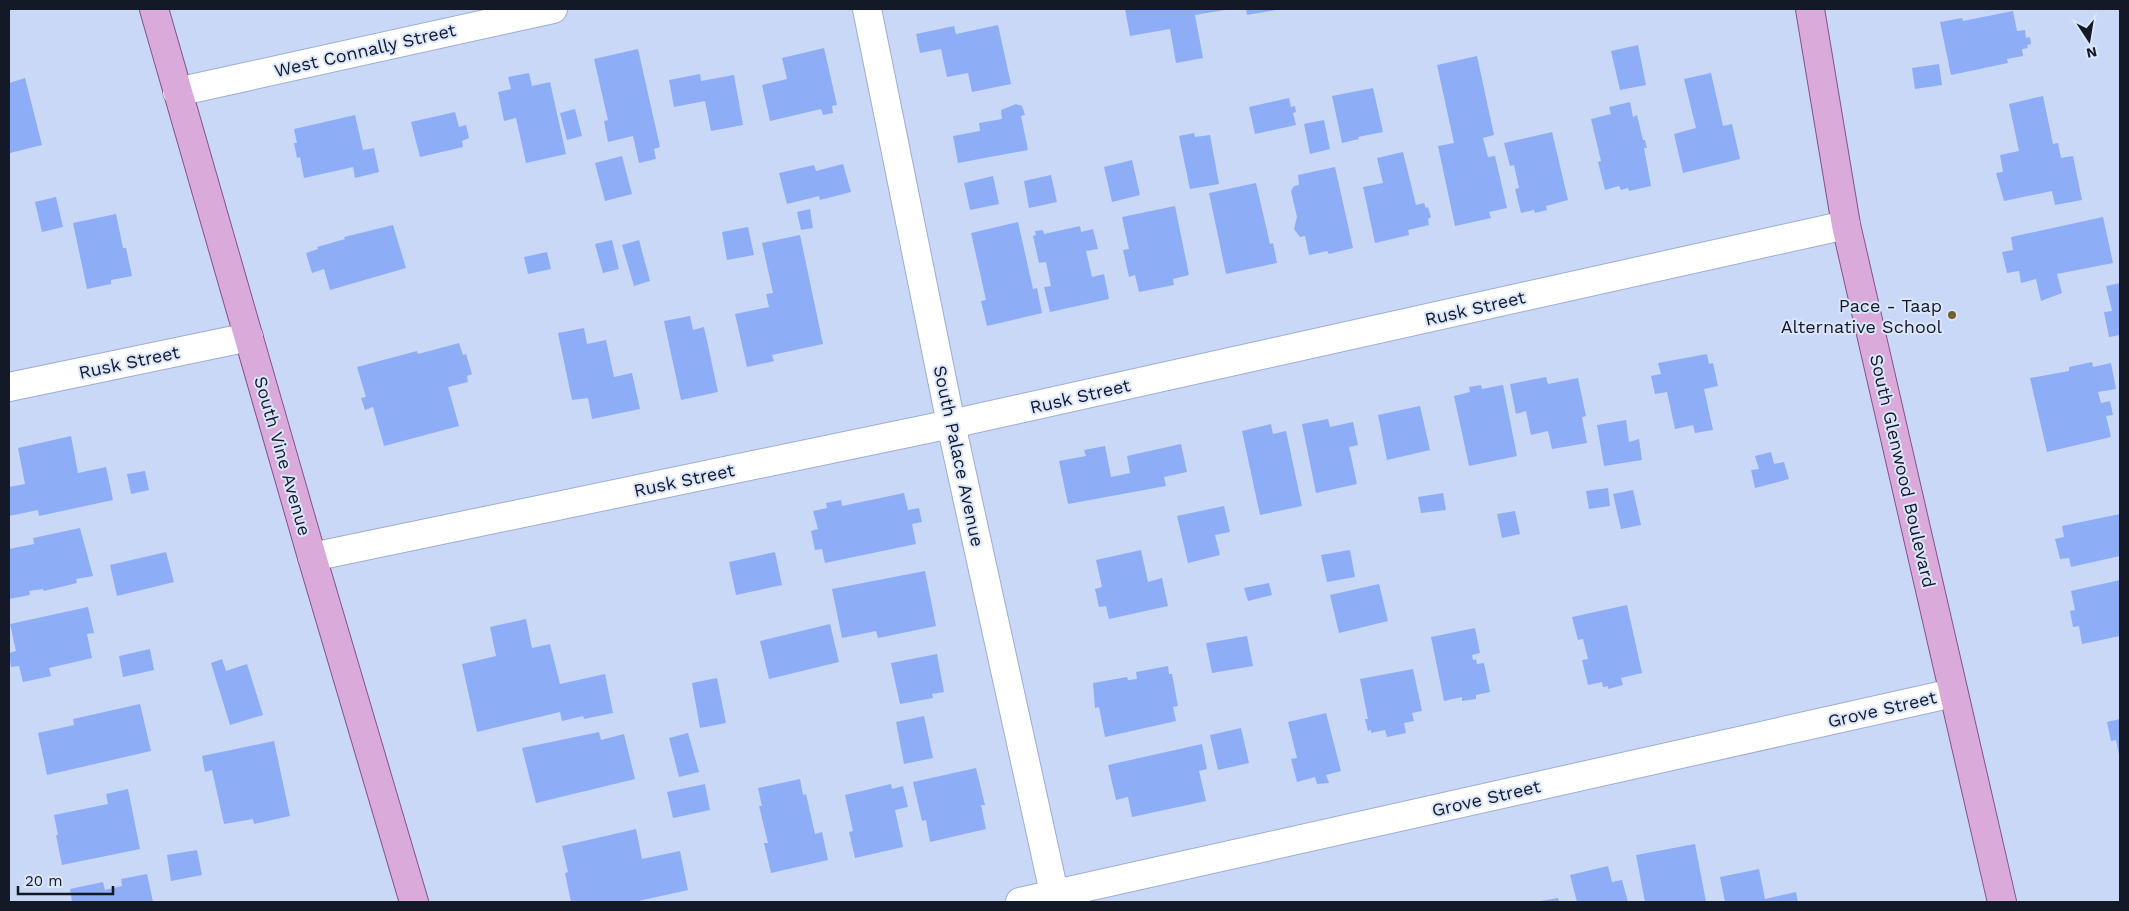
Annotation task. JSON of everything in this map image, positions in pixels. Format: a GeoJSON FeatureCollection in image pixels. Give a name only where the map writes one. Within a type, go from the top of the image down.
{"type":"FeatureCollection","features":[{"type":"Feature","properties":{"kind":"main road","name":"South Vine Avenue"},"geometry":{"type":"LineString","coordinates":[[154,9],[414,902]]}},
{"type":"Feature","properties":{"kind":"main road","name":"South Glenwood Boulevard"},"geometry":{"type":"LineString","coordinates":[[1810,9],[1846,225],[2002,902]]}},
{"type":"Feature","properties":{"kind":"street","name":"West Connally Street"},"geometry":{"type":"LineString","coordinates":[[177,92],[553,9]]}},
{"type":"Feature","properties":{"kind":"street","name":"South Palace Avenue"},"geometry":{"type":"LineString","coordinates":[[866,9],[951,424],[1055,898]]}},
{"type":"Feature","properties":{"kind":"street","name":"Rusk Street"},"geometry":{"type":"LineString","coordinates":[[312,557],[951,424],[1846,225]]}},
{"type":"Feature","properties":{"kind":"street","name":"Rusk Street"},"geometry":{"type":"LineString","coordinates":[[9,387],[249,337]]}},
{"type":"Feature","properties":{"kind":"street","name":"Grove Street"},"geometry":{"type":"LineString","coordinates":[[1020,902],[1055,898],[1953,693]]}},
{"type":"Feature","properties":{"kind":"building"},"geometry":{"type":"Polygon","coordinates":[[[1125,9],[1225,10],[1195,15],[1203,58],[1176,63],[1170,29],[1130,36],[1125,9]]]}},
{"type":"Feature","properties":{"kind":"building"},"geometry":{"type":"Polygon","coordinates":[[[1246,9],[1276,9],[1276,10],[1247,15],[1246,9]]]}},
{"type":"Feature","properties":{"kind":"building"},"geometry":{"type":"Polygon","coordinates":[[[2013,11],[2017,31],[2025,30],[2026,38],[2030,37],[2031,44],[2027,45],[2028,48],[2022,49],[2023,56],[2007,59],[2008,63],[1951,75],[1940,22],[1962,18],[1963,21],[2013,11]]]}},
{"type":"Feature","properties":{"kind":"building"},"geometry":{"type":"Polygon","coordinates":[[[998,25],[1011,84],[972,92],[968,73],[947,77],[941,49],[920,53],[916,34],[954,26],[956,34],[998,25]]]}},
{"type":"Feature","properties":{"kind":"building"},"geometry":{"type":"Polygon","coordinates":[[[1638,45],[1646,85],[1620,90],[1611,51],[1638,45]]]}},
{"type":"Feature","properties":{"kind":"building"},"geometry":{"type":"Polygon","coordinates":[[[824,48],[837,105],[832,106],[833,113],[823,115],[821,109],[770,121],[762,85],[787,79],[782,58],[824,48]]]}},
{"type":"Feature","properties":{"kind":"building"},"geometry":{"type":"Polygon","coordinates":[[[638,49],[660,147],[654,149],[656,159],[639,163],[633,136],[608,142],[604,121],[608,120],[594,59],[638,49]]]}},
{"type":"Feature","properties":{"kind":"building"},"geometry":{"type":"Polygon","coordinates":[[[1477,56],[1494,135],[1483,138],[1488,157],[1495,156],[1507,208],[1489,212],[1491,218],[1455,226],[1438,146],[1454,143],[1437,65],[1477,56]]]}},
{"type":"Feature","properties":{"kind":"building"},"geometry":{"type":"Polygon","coordinates":[[[1939,64],[1942,85],[1915,89],[1912,68],[1939,64]]]}},
{"type":"Feature","properties":{"kind":"building"},"geometry":{"type":"Polygon","coordinates":[[[529,73],[532,86],[550,82],[566,154],[526,163],[516,118],[504,121],[498,92],[511,89],[508,77],[529,73]]]}},
{"type":"Feature","properties":{"kind":"building"},"geometry":{"type":"Polygon","coordinates":[[[1711,73],[1723,126],[1732,124],[1740,159],[1683,173],[1674,134],[1696,128],[1684,79],[1711,73]]]}},
{"type":"Feature","properties":{"kind":"building"},"geometry":{"type":"Polygon","coordinates":[[[700,74],[701,81],[734,75],[743,125],[711,131],[705,101],[674,107],[669,80],[700,74]]]}},
{"type":"Feature","properties":{"kind":"building"},"geometry":{"type":"Polygon","coordinates":[[[25,78],[42,145],[10,153],[9,83],[25,78]]]}},
{"type":"Feature","properties":{"kind":"building"},"geometry":{"type":"Polygon","coordinates":[[[1373,88],[1383,132],[1358,137],[1359,139],[1342,143],[1332,96],[1373,88]]]}},
{"type":"Feature","properties":{"kind":"building"},"geometry":{"type":"Polygon","coordinates":[[[2043,96],[2053,144],[2058,143],[2061,158],[2073,156],[2082,200],[2055,205],[2052,191],[2004,201],[1996,173],[2003,172],[2000,155],[2019,151],[2009,104],[2043,96]]]}},
{"type":"Feature","properties":{"kind":"building"},"geometry":{"type":"Polygon","coordinates":[[[1289,98],[1291,107],[1295,106],[1296,112],[1293,113],[1296,125],[1255,134],[1249,107],[1289,98]]]}},
{"type":"Feature","properties":{"kind":"building"},"geometry":{"type":"Polygon","coordinates":[[[1630,102],[1633,117],[1637,115],[1643,140],[1645,140],[1647,148],[1644,148],[1651,186],[1629,191],[1628,188],[1621,190],[1619,186],[1605,190],[1598,162],[1601,161],[1591,119],[1611,114],[1609,107],[1630,102]]]}},
{"type":"Feature","properties":{"kind":"building"},"geometry":{"type":"Polygon","coordinates":[[[1016,104],[1022,106],[1025,115],[1021,116],[1028,150],[958,163],[953,136],[980,131],[979,123],[1002,119],[1001,110],[1016,104]]]}},
{"type":"Feature","properties":{"kind":"building"},"geometry":{"type":"Polygon","coordinates":[[[575,109],[582,136],[567,140],[560,113],[575,109]]]}},
{"type":"Feature","properties":{"kind":"building"},"geometry":{"type":"Polygon","coordinates":[[[455,112],[459,127],[466,125],[469,138],[462,141],[463,147],[420,157],[411,122],[455,112]]]}},
{"type":"Feature","properties":{"kind":"building"},"geometry":{"type":"Polygon","coordinates":[[[355,115],[363,150],[374,148],[379,172],[355,178],[353,167],[304,178],[300,157],[297,158],[294,143],[297,143],[294,129],[355,115]]]}},
{"type":"Feature","properties":{"kind":"building"},"geometry":{"type":"Polygon","coordinates":[[[1324,120],[1330,149],[1310,154],[1304,124],[1324,120]]]}},
{"type":"Feature","properties":{"kind":"building"},"geometry":{"type":"Polygon","coordinates":[[[1552,132],[1568,200],[1546,206],[1547,210],[1535,213],[1534,210],[1521,213],[1515,189],[1519,188],[1514,165],[1510,166],[1504,143],[1552,132]]]}},
{"type":"Feature","properties":{"kind":"building"},"geometry":{"type":"Polygon","coordinates":[[[1194,133],[1195,137],[1210,135],[1219,184],[1190,189],[1179,136],[1194,133]]]}},
{"type":"Feature","properties":{"kind":"building"},"geometry":{"type":"Polygon","coordinates":[[[1403,152],[1416,205],[1424,203],[1426,208],[1428,207],[1431,217],[1428,219],[1429,225],[1408,230],[1409,235],[1375,243],[1363,187],[1383,183],[1377,158],[1403,152]]]}},
{"type":"Feature","properties":{"kind":"building"},"geometry":{"type":"Polygon","coordinates":[[[622,156],[632,194],[605,201],[595,163],[622,156]]]}},
{"type":"Feature","properties":{"kind":"building"},"geometry":{"type":"Polygon","coordinates":[[[1132,160],[1140,195],[1112,202],[1104,167],[1132,160]]]}},
{"type":"Feature","properties":{"kind":"building"},"geometry":{"type":"Polygon","coordinates":[[[843,164],[851,192],[820,200],[819,196],[787,204],[779,173],[814,165],[816,171],[843,164]]]}},
{"type":"Feature","properties":{"kind":"building"},"geometry":{"type":"Polygon","coordinates":[[[1335,167],[1353,248],[1329,254],[1327,251],[1309,255],[1305,236],[1300,237],[1294,229],[1297,217],[1291,191],[1294,186],[1299,185],[1298,175],[1335,167]]]}},
{"type":"Feature","properties":{"kind":"building"},"geometry":{"type":"Polygon","coordinates":[[[1051,175],[1057,202],[1029,208],[1024,181],[1051,175]]]}},
{"type":"Feature","properties":{"kind":"building"},"geometry":{"type":"Polygon","coordinates":[[[993,176],[999,204],[970,210],[964,183],[993,176]]]}},
{"type":"Feature","properties":{"kind":"building"},"geometry":{"type":"Polygon","coordinates":[[[1256,183],[1270,244],[1273,243],[1277,263],[1226,274],[1209,193],[1256,183]]]}},
{"type":"Feature","properties":{"kind":"building"},"geometry":{"type":"Polygon","coordinates":[[[56,197],[63,227],[42,232],[35,202],[56,197]]]}},
{"type":"Feature","properties":{"kind":"building"},"geometry":{"type":"Polygon","coordinates":[[[1175,206],[1189,275],[1173,279],[1174,285],[1139,292],[1135,275],[1129,277],[1123,250],[1129,249],[1122,217],[1175,206]]]}},
{"type":"Feature","properties":{"kind":"building"},"geometry":{"type":"Polygon","coordinates":[[[810,209],[813,228],[801,230],[797,212],[810,209]]]}},
{"type":"Feature","properties":{"kind":"building"},"geometry":{"type":"Polygon","coordinates":[[[116,214],[123,248],[126,248],[132,276],[111,280],[111,284],[87,289],[73,223],[116,214]]]}},
{"type":"Feature","properties":{"kind":"building"},"geometry":{"type":"Polygon","coordinates":[[[2103,217],[2113,263],[2057,274],[2062,293],[2041,301],[2036,279],[2021,283],[2019,271],[2007,273],[2002,252],[2013,250],[2011,237],[2103,217]]]}},
{"type":"Feature","properties":{"kind":"building"},"geometry":{"type":"Polygon","coordinates":[[[1018,222],[1033,289],[1037,288],[1042,313],[987,326],[981,301],[986,300],[971,233],[1018,222]]]}},
{"type":"Feature","properties":{"kind":"building"},"geometry":{"type":"Polygon","coordinates":[[[393,225],[406,268],[330,290],[324,269],[312,273],[306,253],[318,249],[317,247],[345,239],[344,237],[393,225]]]}},
{"type":"Feature","properties":{"kind":"building"},"geometry":{"type":"Polygon","coordinates":[[[1080,226],[1081,232],[1093,229],[1098,249],[1086,251],[1092,277],[1104,274],[1109,299],[1050,312],[1044,287],[1051,286],[1046,262],[1039,263],[1033,236],[1036,235],[1035,231],[1043,230],[1044,234],[1080,226]]]}},
{"type":"Feature","properties":{"kind":"building"},"geometry":{"type":"Polygon","coordinates":[[[748,227],[754,255],[727,260],[722,232],[748,227]]]}},
{"type":"Feature","properties":{"kind":"building"},"geometry":{"type":"Polygon","coordinates":[[[800,235],[823,344],[772,355],[774,361],[747,367],[735,314],[769,307],[766,294],[773,293],[762,243],[800,235]]]}},
{"type":"Feature","properties":{"kind":"building"},"geometry":{"type":"Polygon","coordinates":[[[612,240],[619,269],[603,273],[595,244],[612,240]]]}},
{"type":"Feature","properties":{"kind":"building"},"geometry":{"type":"Polygon","coordinates":[[[639,240],[650,281],[634,286],[622,245],[639,240]]]}},
{"type":"Feature","properties":{"kind":"building"},"geometry":{"type":"Polygon","coordinates":[[[547,252],[551,269],[528,274],[524,257],[547,252]]]}},
{"type":"Feature","properties":{"kind":"building"},"geometry":{"type":"Polygon","coordinates":[[[2120,283],[2120,335],[2109,337],[2104,312],[2112,311],[2106,286],[2120,283]]]}},
{"type":"Feature","properties":{"kind":"building"},"geometry":{"type":"Polygon","coordinates":[[[690,316],[693,330],[704,327],[718,392],[681,400],[664,321],[690,316]]]}},
{"type":"Feature","properties":{"kind":"building"},"geometry":{"type":"Polygon","coordinates":[[[584,328],[587,344],[606,340],[614,377],[632,373],[640,409],[592,419],[588,398],[572,400],[558,333],[584,328]]]}},
{"type":"Feature","properties":{"kind":"building"},"geometry":{"type":"Polygon","coordinates":[[[459,343],[463,355],[466,354],[472,374],[467,376],[468,382],[448,387],[459,426],[384,446],[373,407],[365,410],[361,398],[366,397],[357,367],[417,351],[418,354],[459,343]]]}},
{"type":"Feature","properties":{"kind":"building"},"geometry":{"type":"Polygon","coordinates":[[[1707,354],[1709,364],[1713,363],[1718,386],[1704,389],[1713,430],[1695,433],[1693,425],[1675,429],[1667,392],[1655,394],[1651,376],[1661,374],[1658,363],[1707,354]]]}},
{"type":"Feature","properties":{"kind":"building"},"geometry":{"type":"Polygon","coordinates":[[[2092,362],[2093,367],[2111,363],[2116,389],[2098,392],[2101,403],[2110,401],[2113,415],[2106,416],[2111,437],[2047,452],[2030,378],[2069,371],[2069,367],[2092,362]]]}},
{"type":"Feature","properties":{"kind":"building"},"geometry":{"type":"Polygon","coordinates":[[[1546,377],[1548,384],[1578,378],[1586,416],[1582,417],[1587,443],[1552,449],[1548,431],[1531,435],[1526,411],[1516,414],[1510,384],[1546,377]]]}},
{"type":"Feature","properties":{"kind":"building"},"geometry":{"type":"Polygon","coordinates":[[[1481,385],[1482,389],[1503,385],[1517,456],[1469,466],[1454,396],[1470,392],[1469,387],[1481,385]]]}},
{"type":"Feature","properties":{"kind":"building"},"geometry":{"type":"Polygon","coordinates":[[[1420,406],[1430,450],[1387,460],[1378,415],[1420,406]]]}},
{"type":"Feature","properties":{"kind":"building"},"geometry":{"type":"Polygon","coordinates":[[[1328,419],[1330,427],[1353,422],[1358,445],[1349,447],[1357,484],[1316,493],[1302,424],[1328,419]]]}},
{"type":"Feature","properties":{"kind":"building"},"geometry":{"type":"Polygon","coordinates":[[[1626,420],[1629,442],[1639,439],[1642,460],[1604,466],[1597,425],[1626,420]]]}},
{"type":"Feature","properties":{"kind":"building"},"geometry":{"type":"Polygon","coordinates":[[[1271,424],[1273,434],[1286,431],[1302,506],[1260,515],[1242,431],[1271,424]]]}},
{"type":"Feature","properties":{"kind":"building"},"geometry":{"type":"Polygon","coordinates":[[[71,436],[78,473],[106,467],[113,500],[39,516],[38,510],[9,516],[9,487],[25,484],[18,448],[71,436]]]}},
{"type":"Feature","properties":{"kind":"building"},"geometry":{"type":"Polygon","coordinates":[[[1181,444],[1187,472],[1164,477],[1166,486],[1068,504],[1059,461],[1086,456],[1084,450],[1105,446],[1111,477],[1130,473],[1127,456],[1181,444]]]}},
{"type":"Feature","properties":{"kind":"building"},"geometry":{"type":"Polygon","coordinates":[[[1771,452],[1774,464],[1784,462],[1789,479],[1755,488],[1751,470],[1759,469],[1755,456],[1771,452]]]}},
{"type":"Feature","properties":{"kind":"building"},"geometry":{"type":"Polygon","coordinates":[[[145,471],[149,490],[131,494],[127,474],[145,471]]]}},
{"type":"Feature","properties":{"kind":"building"},"geometry":{"type":"Polygon","coordinates":[[[1608,488],[1610,506],[1589,509],[1586,491],[1608,488]]]}},
{"type":"Feature","properties":{"kind":"building"},"geometry":{"type":"Polygon","coordinates":[[[1633,490],[1641,525],[1621,529],[1613,494],[1633,490]]]}},
{"type":"Feature","properties":{"kind":"building"},"geometry":{"type":"Polygon","coordinates":[[[904,493],[908,510],[919,508],[922,522],[912,524],[916,544],[825,563],[822,549],[815,550],[811,531],[818,529],[813,511],[827,508],[826,503],[841,500],[842,506],[904,493]]]}},
{"type":"Feature","properties":{"kind":"building"},"geometry":{"type":"Polygon","coordinates":[[[1443,493],[1446,510],[1421,513],[1418,497],[1443,493]]]}},
{"type":"Feature","properties":{"kind":"building"},"geometry":{"type":"Polygon","coordinates":[[[1224,506],[1230,532],[1215,535],[1220,555],[1188,563],[1177,516],[1224,506]]]}},
{"type":"Feature","properties":{"kind":"building"},"geometry":{"type":"Polygon","coordinates":[[[1515,511],[1520,534],[1502,538],[1497,514],[1515,511]]]}},
{"type":"Feature","properties":{"kind":"building"},"geometry":{"type":"Polygon","coordinates":[[[2120,514],[2120,556],[2071,567],[2069,558],[2060,559],[2055,539],[2064,537],[2062,526],[2120,514]]]}},
{"type":"Feature","properties":{"kind":"building"},"geometry":{"type":"Polygon","coordinates":[[[80,528],[93,576],[76,579],[77,583],[44,591],[43,589],[29,591],[30,595],[9,599],[9,549],[34,544],[33,538],[80,528]]]}},
{"type":"Feature","properties":{"kind":"building"},"geometry":{"type":"Polygon","coordinates":[[[1141,550],[1148,582],[1162,578],[1168,606],[1109,619],[1106,606],[1099,607],[1095,589],[1102,587],[1096,560],[1141,550]]]}},
{"type":"Feature","properties":{"kind":"building"},"geometry":{"type":"Polygon","coordinates":[[[1350,550],[1355,577],[1327,582],[1321,555],[1350,550]]]}},
{"type":"Feature","properties":{"kind":"building"},"geometry":{"type":"Polygon","coordinates":[[[166,552],[174,582],[117,596],[110,565],[166,552]]]}},
{"type":"Feature","properties":{"kind":"building"},"geometry":{"type":"Polygon","coordinates":[[[775,552],[782,585],[736,595],[729,562],[775,552]]]}},
{"type":"Feature","properties":{"kind":"building"},"geometry":{"type":"Polygon","coordinates":[[[925,571],[936,626],[878,638],[876,631],[842,638],[832,589],[925,571]]]}},
{"type":"Feature","properties":{"kind":"building"},"geometry":{"type":"Polygon","coordinates":[[[2120,580],[2120,636],[2082,644],[2079,626],[2073,627],[2070,611],[2075,610],[2071,591],[2120,580]]]}},
{"type":"Feature","properties":{"kind":"building"},"geometry":{"type":"Polygon","coordinates":[[[1269,583],[1272,595],[1248,601],[1244,588],[1269,583]]]}},
{"type":"Feature","properties":{"kind":"building"},"geometry":{"type":"Polygon","coordinates":[[[1379,584],[1388,621],[1339,633],[1330,595],[1379,584]]]}},
{"type":"Feature","properties":{"kind":"building"},"geometry":{"type":"Polygon","coordinates":[[[1627,605],[1642,673],[1621,678],[1623,685],[1608,689],[1608,686],[1603,687],[1602,682],[1588,685],[1582,660],[1588,659],[1583,639],[1578,640],[1572,617],[1627,605]]]}},
{"type":"Feature","properties":{"kind":"building"},"geometry":{"type":"Polygon","coordinates":[[[88,607],[94,633],[87,634],[92,658],[49,668],[51,676],[23,682],[19,666],[11,667],[9,653],[16,651],[10,624],[88,607]]]}},
{"type":"Feature","properties":{"kind":"building"},"geometry":{"type":"Polygon","coordinates":[[[526,619],[532,648],[550,644],[560,684],[605,674],[613,713],[584,719],[583,716],[562,721],[560,712],[477,732],[462,664],[496,656],[490,627],[526,619]]]}},
{"type":"Feature","properties":{"kind":"building"},"geometry":{"type":"Polygon","coordinates":[[[830,624],[839,662],[769,679],[760,641],[830,624]]]}},
{"type":"Feature","properties":{"kind":"building"},"geometry":{"type":"Polygon","coordinates":[[[1475,628],[1480,653],[1472,655],[1473,660],[1476,659],[1477,664],[1484,663],[1490,692],[1476,695],[1476,699],[1462,701],[1462,697],[1444,701],[1431,637],[1475,628]]]}},
{"type":"Feature","properties":{"kind":"building"},"geometry":{"type":"Polygon","coordinates":[[[1247,636],[1253,666],[1212,673],[1206,643],[1247,636]]]}},
{"type":"Feature","properties":{"kind":"building"},"geometry":{"type":"Polygon","coordinates":[[[150,649],[154,670],[123,677],[119,656],[150,649]]]}},
{"type":"Feature","properties":{"kind":"building"},"geometry":{"type":"Polygon","coordinates":[[[937,654],[944,692],[932,694],[933,698],[900,704],[891,663],[937,654]]]}},
{"type":"Feature","properties":{"kind":"building"},"geometry":{"type":"Polygon","coordinates":[[[222,659],[226,671],[247,664],[263,715],[230,725],[211,663],[222,659]]]}},
{"type":"Feature","properties":{"kind":"building"},"geometry":{"type":"Polygon","coordinates":[[[1168,666],[1169,674],[1172,674],[1178,706],[1173,707],[1176,721],[1105,737],[1099,707],[1095,708],[1093,683],[1127,677],[1128,680],[1137,679],[1136,672],[1168,666]]]}},
{"type":"Feature","properties":{"kind":"building"},"geometry":{"type":"Polygon","coordinates":[[[1413,669],[1422,711],[1412,713],[1414,721],[1404,723],[1406,733],[1387,737],[1385,730],[1371,733],[1371,730],[1368,731],[1365,719],[1368,719],[1360,679],[1413,669]]]}},
{"type":"Feature","properties":{"kind":"building"},"geometry":{"type":"Polygon","coordinates":[[[717,678],[726,723],[700,728],[692,683],[717,678]]]}},
{"type":"Feature","properties":{"kind":"building"},"geometry":{"type":"Polygon","coordinates":[[[140,704],[151,751],[47,775],[38,733],[74,725],[73,719],[140,704]]]}},
{"type":"Feature","properties":{"kind":"building"},"geometry":{"type":"Polygon","coordinates":[[[1326,713],[1341,771],[1326,775],[1329,783],[1317,784],[1315,777],[1297,782],[1291,759],[1297,758],[1288,722],[1326,713]]]}},
{"type":"Feature","properties":{"kind":"building"},"geometry":{"type":"Polygon","coordinates":[[[924,716],[933,758],[904,764],[896,722],[924,716]]]}},
{"type":"Feature","properties":{"kind":"building"},"geometry":{"type":"Polygon","coordinates":[[[2120,719],[2119,755],[2116,740],[2111,741],[2107,722],[2120,719]]]}},
{"type":"Feature","properties":{"kind":"building"},"geometry":{"type":"Polygon","coordinates":[[[1241,728],[1249,763],[1218,770],[1210,735],[1241,728]]]}},
{"type":"Feature","properties":{"kind":"building"},"geometry":{"type":"Polygon","coordinates":[[[599,732],[601,740],[624,734],[635,779],[536,803],[522,748],[599,732]]]}},
{"type":"Feature","properties":{"kind":"building"},"geometry":{"type":"Polygon","coordinates":[[[688,733],[699,772],[679,777],[669,738],[688,733]]]}},
{"type":"Feature","properties":{"kind":"building"},"geometry":{"type":"Polygon","coordinates":[[[274,741],[290,816],[254,824],[253,819],[224,824],[212,770],[205,772],[202,756],[274,741]]]}},
{"type":"Feature","properties":{"kind":"building"},"geometry":{"type":"Polygon","coordinates":[[[1202,744],[1207,769],[1199,771],[1206,801],[1132,817],[1128,797],[1116,800],[1108,765],[1202,744]]]}},
{"type":"Feature","properties":{"kind":"building"},"geometry":{"type":"Polygon","coordinates":[[[976,768],[985,805],[981,805],[986,829],[930,842],[926,820],[922,821],[913,782],[976,768]]]}},
{"type":"Feature","properties":{"kind":"building"},"geometry":{"type":"Polygon","coordinates":[[[800,779],[803,795],[806,794],[815,834],[822,832],[828,860],[771,873],[764,843],[768,843],[759,806],[762,806],[758,788],[800,779]]]}},
{"type":"Feature","properties":{"kind":"building"},"geometry":{"type":"Polygon","coordinates":[[[705,784],[710,810],[673,818],[667,792],[705,784]]]}},
{"type":"Feature","properties":{"kind":"building"},"geometry":{"type":"Polygon","coordinates":[[[891,784],[892,789],[903,786],[908,807],[895,810],[903,847],[855,858],[849,832],[853,831],[845,795],[891,784]]]}},
{"type":"Feature","properties":{"kind":"building"},"geometry":{"type":"Polygon","coordinates":[[[128,789],[140,849],[62,865],[54,815],[108,804],[106,794],[128,789]]]}},
{"type":"Feature","properties":{"kind":"building"},"geometry":{"type":"Polygon","coordinates":[[[636,829],[642,859],[680,851],[688,890],[634,902],[571,902],[565,873],[568,872],[562,846],[636,829]]]}},
{"type":"Feature","properties":{"kind":"building"},"geometry":{"type":"Polygon","coordinates":[[[1695,844],[1706,902],[1645,902],[1636,855],[1695,844]]]}},
{"type":"Feature","properties":{"kind":"building"},"geometry":{"type":"Polygon","coordinates":[[[197,850],[202,875],[171,881],[167,855],[197,850]]]}},
{"type":"Feature","properties":{"kind":"building"},"geometry":{"type":"Polygon","coordinates":[[[1608,866],[1612,882],[1622,880],[1628,902],[1577,902],[1570,875],[1608,866]]]}},
{"type":"Feature","properties":{"kind":"building"},"geometry":{"type":"Polygon","coordinates":[[[1759,869],[1765,899],[1796,892],[1798,902],[1725,902],[1720,877],[1759,869]]]}},
{"type":"Feature","properties":{"kind":"building"},"geometry":{"type":"Polygon","coordinates":[[[147,874],[153,902],[72,902],[70,889],[103,882],[105,890],[122,886],[121,879],[147,874]]]}},
{"type":"Feature","properties":{"kind":"building"},"geometry":{"type":"Polygon","coordinates":[[[1558,898],[1559,902],[1541,902],[1541,901],[1558,898]]]}},
{"type":"Feature","properties":{"kind":"place","name":"Pace - Taap Alternative School"},"geometry":{"type":"Point","coordinates":[1952,315]}}]}
